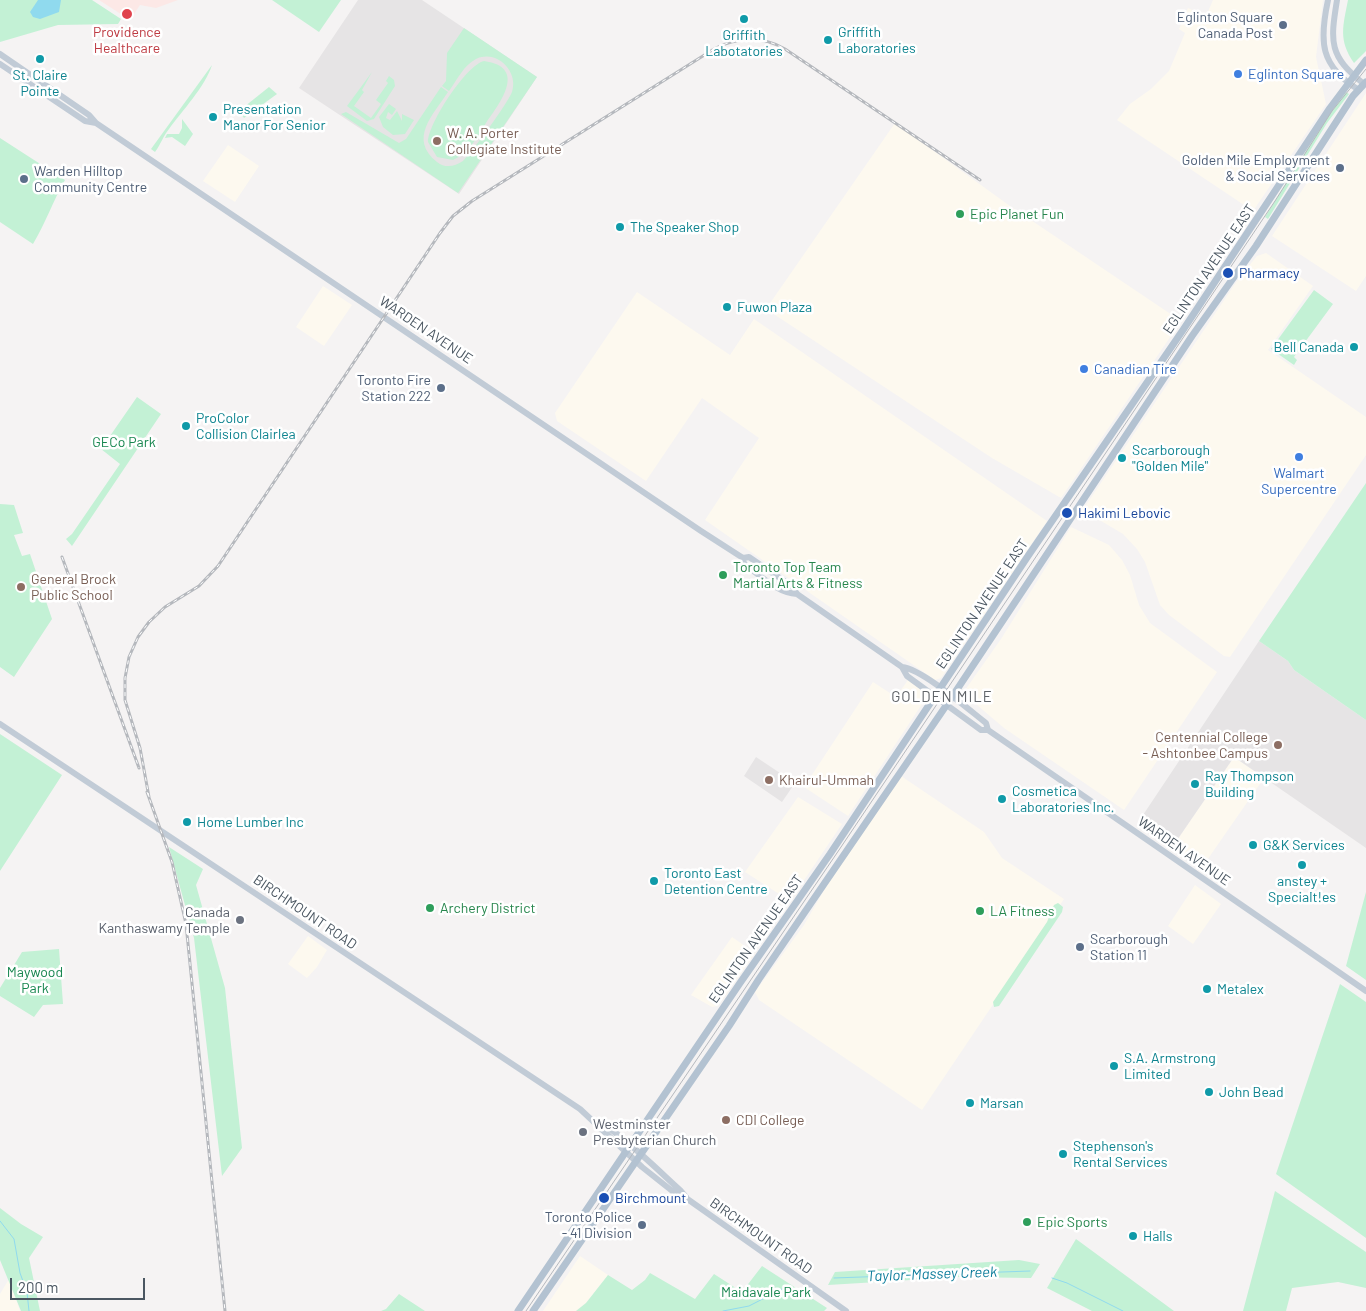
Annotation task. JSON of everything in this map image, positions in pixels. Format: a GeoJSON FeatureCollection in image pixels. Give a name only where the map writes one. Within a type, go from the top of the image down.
{"type":"FeatureCollection","features":[{"type":"Feature","properties":{"kind":"main road"},"geometry":{"type":"LineString","coordinates":[[1328,0],[1323,31],[1324,50],[1332,68],[1347,83],[1363,85]]}},
{"type":"Feature","properties":{"kind":"main road"},"geometry":{"type":"LineString","coordinates":[[1337,0],[1334,48],[1341,64],[1363,85]]}},
{"type":"Feature","properties":{"kind":"main road","name":"WARDEN AVENUE"},"geometry":{"type":"LineString","coordinates":[[0,54],[89,115],[96,123],[743,558],[744,564],[772,584],[787,594],[797,594],[902,668],[907,676],[980,730],[988,730],[1366,991]]}},
{"type":"Feature","properties":{"kind":"main road","name":"EGLINTON AVENUE EAST"},"geometry":{"type":"LineString","coordinates":[[518,1311],[936,696],[1347,83],[1366,60]]}},
{"type":"Feature","properties":{"kind":"main road","name":"WARDEN AVENUE"},"geometry":{"type":"LineString","coordinates":[[0,64],[85,121],[96,123]]}},
{"type":"Feature","properties":{"kind":"main road","name":"EGLINTON AVENUE EAST"},"geometry":{"type":"LineString","coordinates":[[533,1311],[952,697],[1169,371],[1256,246],[1363,85]]}},
{"type":"Feature","properties":{"kind":"main road","name":"WARDEN AVENUE"},"geometry":{"type":"LineString","coordinates":[[902,668],[911,668],[941,688],[986,722],[988,730]]}},
{"type":"Feature","properties":{"kind":"main road","name":"BIRCHMOUNT ROAD"},"geometry":{"type":"LineString","coordinates":[[0,724],[596,1122],[598,1127],[628,1149],[676,1194],[686,1198],[846,1311]]}},
{"type":"Feature","properties":{"kind":"shaded area","name":"Providence Healthcare"},"geometry":{"type":"Polygon","coordinates":[[[99,0],[178,0],[156,8],[140,5],[130,20],[99,0]]]}},
{"type":"Feature","properties":{"kind":"shaded area","name":"W. A. Porter Collegiate Institute"},"geometry":{"type":"Polygon","coordinates":[[[358,0],[422,0],[537,77],[459,194],[299,88],[358,0]]]}},
{"type":"Feature","properties":{"kind":"shaded area"},"geometry":{"type":"Polygon","coordinates":[[[1213,0],[1323,0],[1316,57],[1326,104],[1253,211],[1117,120],[1130,104],[1151,89],[1169,71],[1185,33],[1179,29],[1188,8],[1203,15],[1207,14],[1213,0]]]}},
{"type":"Feature","properties":{"kind":"shaded area"},"geometry":{"type":"Polygon","coordinates":[[[1366,93],[1366,276],[1356,291],[1272,236],[1366,93]]]}},
{"type":"Feature","properties":{"kind":"shaded area"},"geometry":{"type":"Polygon","coordinates":[[[895,123],[1010,206],[1181,321],[1061,498],[992,458],[766,309],[895,123]]]}},
{"type":"Feature","properties":{"kind":"shaded area"},"geometry":{"type":"Polygon","coordinates":[[[228,145],[259,166],[235,202],[203,181],[228,145]]]}},
{"type":"Feature","properties":{"kind":"shaded area"},"geometry":{"type":"Polygon","coordinates":[[[1266,253],[1313,286],[1268,350],[1366,417],[1366,455],[1230,657],[1224,656],[1169,615],[1160,605],[1145,562],[1137,549],[1123,534],[1086,512],[1084,508],[1239,278],[1257,256],[1266,253]]]}},
{"type":"Feature","properties":{"kind":"shaded area"},"geometry":{"type":"Polygon","coordinates":[[[323,286],[352,305],[324,346],[296,327],[323,286]]]}},
{"type":"Feature","properties":{"kind":"shaded area"},"geometry":{"type":"Polygon","coordinates":[[[637,292],[730,355],[754,319],[1047,521],[941,678],[935,680],[705,520],[759,438],[702,398],[646,481],[557,421],[555,413],[637,292]]]}},
{"type":"Feature","properties":{"kind":"shaded area"},"geometry":{"type":"Polygon","coordinates":[[[1071,527],[1109,545],[1122,560],[1130,575],[1139,605],[1150,623],[1217,672],[1124,810],[1004,728],[963,693],[1001,639],[1071,527]]]}},
{"type":"Feature","properties":{"kind":"shaded area","name":"Centennial College - Ashtonbee Campus"},"geometry":{"type":"Polygon","coordinates":[[[1259,641],[1288,661],[1294,670],[1366,720],[1366,848],[1234,757],[1173,846],[1139,821],[1259,641]]]}},
{"type":"Feature","properties":{"kind":"shaded area"},"geometry":{"type":"Polygon","coordinates":[[[908,680],[928,695],[848,816],[804,787],[873,682],[896,697],[908,680]]]}},
{"type":"Feature","properties":{"kind":"shaded area","name":"Khairul-Ummah"},"geometry":{"type":"Polygon","coordinates":[[[756,757],[795,783],[782,802],[744,776],[756,757]]]}},
{"type":"Feature","properties":{"kind":"shaded area"},"geometry":{"type":"Polygon","coordinates":[[[1234,757],[1264,778],[1203,866],[1173,846],[1234,757]]]}},
{"type":"Feature","properties":{"kind":"shaded area"},"geometry":{"type":"Polygon","coordinates":[[[901,776],[984,832],[1002,858],[1064,899],[922,1110],[759,1000],[755,992],[804,925],[826,887],[901,776]]]}},
{"type":"Feature","properties":{"kind":"shaded area"},"geometry":{"type":"Polygon","coordinates":[[[798,797],[842,824],[790,901],[745,872],[798,797]]]}},
{"type":"Feature","properties":{"kind":"shaded area"},"geometry":{"type":"Polygon","coordinates":[[[1195,885],[1221,904],[1193,944],[1168,926],[1195,885]]]}},
{"type":"Feature","properties":{"kind":"shaded area"},"geometry":{"type":"Polygon","coordinates":[[[308,936],[327,950],[317,967],[307,978],[288,964],[308,936]]]}},
{"type":"Feature","properties":{"kind":"shaded area"},"geometry":{"type":"Polygon","coordinates":[[[732,937],[755,953],[718,1006],[712,1007],[691,995],[732,937]]]}},
{"type":"Feature","properties":{"kind":"shaded area"},"geometry":{"type":"Polygon","coordinates":[[[580,1256],[608,1275],[586,1303],[576,1311],[543,1311],[580,1256]]]}},
{"type":"Feature","properties":{"kind":"shaded area"},"geometry":{"type":"Polygon","coordinates":[[[9,1279],[20,1311],[0,1311],[0,1294],[9,1279]]]}},
{"type":"Feature","properties":{"kind":"green space"},"geometry":{"type":"Polygon","coordinates":[[[0,0],[92,0],[121,19],[118,24],[58,25],[0,42],[0,0]]]}},
{"type":"Feature","properties":{"kind":"green space"},"geometry":{"type":"Polygon","coordinates":[[[272,0],[341,0],[319,32],[272,0]]]}},
{"type":"Feature","properties":{"kind":"green space"},"geometry":{"type":"Polygon","coordinates":[[[1348,0],[1366,0],[1366,51],[1354,63],[1346,47],[1343,33],[1348,0]]]}},
{"type":"Feature","properties":{"kind":"green space"},"geometry":{"type":"Polygon","coordinates":[[[464,28],[537,77],[458,193],[341,114],[346,112],[399,143],[406,139],[441,87],[448,92],[430,118],[424,136],[424,145],[440,164],[450,166],[463,161],[482,138],[503,107],[512,92],[513,84],[509,70],[504,64],[491,57],[484,57],[476,59],[468,65],[449,91],[442,86],[446,81],[447,53],[464,28]]]}},
{"type":"Feature","properties":{"kind":"green space"},"geometry":{"type":"Polygon","coordinates":[[[484,61],[505,70],[508,78],[503,96],[476,139],[464,153],[453,160],[437,157],[428,142],[434,122],[458,84],[476,65],[484,61]]]}},
{"type":"Feature","properties":{"kind":"green space"},"geometry":{"type":"Polygon","coordinates":[[[212,65],[199,90],[167,132],[155,152],[151,149],[212,65]]]}},
{"type":"Feature","properties":{"kind":"green space"},"geometry":{"type":"Polygon","coordinates":[[[372,72],[362,90],[364,92],[354,106],[371,118],[381,104],[376,100],[388,83],[386,81],[389,76],[394,80],[395,86],[374,119],[367,121],[347,106],[372,72]]]}},
{"type":"Feature","properties":{"kind":"green space"},"geometry":{"type":"Polygon","coordinates":[[[269,87],[277,94],[244,118],[239,111],[269,87]]]}},
{"type":"Feature","properties":{"kind":"green space"},"geometry":{"type":"Polygon","coordinates":[[[1346,92],[1349,94],[1327,123],[1268,219],[1265,217],[1324,122],[1346,92]]]}},
{"type":"Feature","properties":{"kind":"green space"},"geometry":{"type":"Polygon","coordinates":[[[389,104],[396,109],[392,115],[388,112],[386,118],[390,120],[397,111],[402,121],[402,114],[414,120],[405,134],[393,135],[383,127],[379,117],[389,104]]]}},
{"type":"Feature","properties":{"kind":"green space"},"geometry":{"type":"Polygon","coordinates":[[[182,119],[193,134],[185,146],[172,137],[165,138],[167,134],[179,134],[182,128],[182,119]]]}},
{"type":"Feature","properties":{"kind":"green space"},"geometry":{"type":"Polygon","coordinates":[[[0,138],[65,180],[33,244],[0,222],[0,138]]]}},
{"type":"Feature","properties":{"kind":"green space"},"geometry":{"type":"Polygon","coordinates":[[[1314,290],[1333,304],[1294,357],[1297,360],[1294,365],[1271,349],[1314,290]]]}},
{"type":"Feature","properties":{"kind":"green space","name":"GECo Park"},"geometry":{"type":"Polygon","coordinates":[[[137,397],[161,414],[72,546],[66,539],[72,534],[120,464],[101,449],[137,397]]]}},
{"type":"Feature","properties":{"kind":"green space"},"geometry":{"type":"Polygon","coordinates":[[[1366,483],[1366,720],[1294,670],[1288,661],[1259,641],[1366,483]]]}},
{"type":"Feature","properties":{"kind":"green space","name":"General Brock Public School"},"geometry":{"type":"Polygon","coordinates":[[[0,504],[14,505],[23,533],[14,535],[22,556],[30,554],[52,619],[14,677],[0,667],[0,504]]]}},
{"type":"Feature","properties":{"kind":"green space"},"geometry":{"type":"Polygon","coordinates":[[[0,734],[62,775],[0,871],[0,734]]]}},
{"type":"Feature","properties":{"kind":"green space"},"geometry":{"type":"Polygon","coordinates":[[[169,847],[203,869],[196,885],[225,988],[242,1148],[222,1176],[194,938],[169,847]]]}},
{"type":"Feature","properties":{"kind":"green space"},"geometry":{"type":"Polygon","coordinates":[[[1366,892],[1366,980],[1346,966],[1366,892]]]}},
{"type":"Feature","properties":{"kind":"green space"},"geometry":{"type":"Polygon","coordinates":[[[1058,903],[1063,907],[1062,912],[999,1006],[994,1007],[993,1002],[1047,922],[1054,905],[1058,903]]]}},
{"type":"Feature","properties":{"kind":"green space","name":"Maywood Park"},"geometry":{"type":"Polygon","coordinates":[[[59,949],[63,1004],[43,1005],[34,1017],[0,996],[0,988],[22,952],[59,949]]]}},
{"type":"Feature","properties":{"kind":"green space"},"geometry":{"type":"Polygon","coordinates":[[[1340,984],[1366,1002],[1366,1238],[1276,1174],[1340,984]]]}},
{"type":"Feature","properties":{"kind":"green space"},"geometry":{"type":"Polygon","coordinates":[[[1275,1191],[1366,1252],[1366,1288],[1338,1282],[1292,1288],[1286,1311],[1243,1311],[1275,1191]]]}},
{"type":"Feature","properties":{"kind":"green space"},"geometry":{"type":"Polygon","coordinates":[[[0,1208],[21,1224],[43,1237],[29,1258],[40,1311],[21,1311],[0,1260],[0,1208]]]}},
{"type":"Feature","properties":{"kind":"green space"},"geometry":{"type":"Polygon","coordinates":[[[1076,1239],[1174,1311],[1092,1311],[1047,1288],[1076,1239]]]}},
{"type":"Feature","properties":{"kind":"green space"},"geometry":{"type":"Polygon","coordinates":[[[1019,1260],[1040,1264],[1031,1278],[960,1277],[828,1285],[835,1272],[1019,1260]]]}},
{"type":"Feature","properties":{"kind":"green space","name":"Maidavale Park"},"geometry":{"type":"Polygon","coordinates":[[[762,1266],[827,1308],[824,1311],[576,1311],[586,1303],[608,1275],[632,1290],[645,1280],[650,1273],[695,1299],[714,1274],[742,1292],[762,1266]]]}},
{"type":"Feature","properties":{"kind":"green space"},"geometry":{"type":"Polygon","coordinates":[[[399,1294],[425,1311],[381,1311],[386,1309],[399,1294]]]}},
{"type":"Feature","properties":{"kind":"water"},"geometry":{"type":"Polygon","coordinates":[[[38,0],[61,0],[59,12],[40,19],[33,17],[30,12],[38,0]]]}},
{"type":"Feature","properties":{"kind":"waterway","name":"Taylor-Massey Creek"},"geometry":{"type":"LineString","coordinates":[[0,1221],[14,1239],[20,1273],[27,1292],[29,1311]]}},
{"type":"Feature","properties":{"kind":"waterway","name":"Taylor-Massey Creek"},"geometry":{"type":"LineString","coordinates":[[834,1278],[1030,1271]]}},
{"type":"Feature","properties":{"kind":"waterway","name":"Taylor-Massey Creek"},"geometry":{"type":"LineString","coordinates":[[1052,1278],[1067,1283],[1123,1311]]}},
{"type":"Feature","properties":{"kind":"waterway","name":"Taylor-Massey Creek"},"geometry":{"type":"LineString","coordinates":[[723,1311],[749,1306],[786,1287]]}},
{"type":"Feature","properties":{"kind":"tram line"},"geometry":{"type":"LineString","coordinates":[[526,1311],[839,850],[1275,201],[1332,111],[1366,69]]}},
{"type":"Feature","properties":{"kind":"railway"},"geometry":{"type":"LineString","coordinates":[[149,797],[140,748],[125,700],[125,678],[129,657],[138,637],[149,622],[165,607],[199,586],[218,566],[440,233],[453,216],[472,201],[714,49],[740,40],[759,40],[785,49],[980,180]]}},
{"type":"Feature","properties":{"kind":"railway"},"geometry":{"type":"LineString","coordinates":[[62,557],[139,768]]}},
{"type":"Feature","properties":{"kind":"railway"},"geometry":{"type":"LineString","coordinates":[[147,792],[172,862],[186,924],[225,1311]]}},
{"type":"Feature","properties":{"kind":"place","name":"Providence Healthcare"},"geometry":{"type":"Point","coordinates":[127,14]}},
{"type":"Feature","properties":{"kind":"place","name":"Griffith Labotatories"},"geometry":{"type":"Point","coordinates":[744,19]}},
{"type":"Feature","properties":{"kind":"place","name":"Eglinton Square Canada Post"},"geometry":{"type":"Point","coordinates":[1283,25]}},
{"type":"Feature","properties":{"kind":"place","name":"Griffith Laboratories"},"geometry":{"type":"Point","coordinates":[828,40]}},
{"type":"Feature","properties":{"kind":"place","name":"St. Claire Pointe"},"geometry":{"type":"Point","coordinates":[40,59]}},
{"type":"Feature","properties":{"kind":"place","name":"Eglinton Square"},"geometry":{"type":"Point","coordinates":[1238,74]}},
{"type":"Feature","properties":{"kind":"place","name":"Presentation Manor For Senior"},"geometry":{"type":"Point","coordinates":[213,117]}},
{"type":"Feature","properties":{"kind":"place","name":"W. A. Porter Collegiate Institute"},"geometry":{"type":"Point","coordinates":[437,141]}},
{"type":"Feature","properties":{"kind":"place","name":"Golden Mile Employment & Social Services"},"geometry":{"type":"Point","coordinates":[1340,168]}},
{"type":"Feature","properties":{"kind":"place","name":"Warden Hilltop Community Centre"},"geometry":{"type":"Point","coordinates":[24,179]}},
{"type":"Feature","properties":{"kind":"place","name":"Epic Planet Fun"},"geometry":{"type":"Point","coordinates":[960,214]}},
{"type":"Feature","properties":{"kind":"place","name":"The Speaker Shop"},"geometry":{"type":"Point","coordinates":[620,227]}},
{"type":"Feature","properties":{"kind":"place","name":"Pharmacy"},"geometry":{"type":"Point","coordinates":[1228,273]}},
{"type":"Feature","properties":{"kind":"place","name":"Fuwon Plaza"},"geometry":{"type":"Point","coordinates":[727,307]}},
{"type":"Feature","properties":{"kind":"place","name":"Bell Canada"},"geometry":{"type":"Point","coordinates":[1354,347]}},
{"type":"Feature","properties":{"kind":"place","name":"Canadian Tire"},"geometry":{"type":"Point","coordinates":[1084,369]}},
{"type":"Feature","properties":{"kind":"place","name":"Toronto Fire Station 222"},"geometry":{"type":"Point","coordinates":[441,388]}},
{"type":"Feature","properties":{"kind":"place","name":"ProColor Collision Clairlea"},"geometry":{"type":"Point","coordinates":[186,426]}},
{"type":"Feature","properties":{"kind":"place","name":"Walmart Supercentre"},"geometry":{"type":"Point","coordinates":[1299,457]}},
{"type":"Feature","properties":{"kind":"place","name":"Scarborough \"Golden Mile\""},"geometry":{"type":"Point","coordinates":[1122,458]}},
{"type":"Feature","properties":{"kind":"place","name":"Hakimi Lebovic"},"geometry":{"type":"Point","coordinates":[1067,513]}},
{"type":"Feature","properties":{"kind":"place","name":"Toronto Top Team Martial Arts & Fitness"},"geometry":{"type":"Point","coordinates":[723,575]}},
{"type":"Feature","properties":{"kind":"place","name":"General Brock Public School"},"geometry":{"type":"Point","coordinates":[21,587]}},
{"type":"Feature","properties":{"kind":"place","name":"Centennial College - Ashtonbee Campus"},"geometry":{"type":"Point","coordinates":[1278,745]}},
{"type":"Feature","properties":{"kind":"place","name":"Khairul-Ummah"},"geometry":{"type":"Point","coordinates":[769,780]}},
{"type":"Feature","properties":{"kind":"place","name":"Ray Thompson Building"},"geometry":{"type":"Point","coordinates":[1195,784]}},
{"type":"Feature","properties":{"kind":"place","name":"Cosmetica Laboratories Inc."},"geometry":{"type":"Point","coordinates":[1002,799]}},
{"type":"Feature","properties":{"kind":"place","name":"Home Lumber Inc"},"geometry":{"type":"Point","coordinates":[187,822]}},
{"type":"Feature","properties":{"kind":"place","name":"G&K Services"},"geometry":{"type":"Point","coordinates":[1253,845]}},
{"type":"Feature","properties":{"kind":"place","name":"anstey + Specialt!es"},"geometry":{"type":"Point","coordinates":[1302,865]}},
{"type":"Feature","properties":{"kind":"place","name":"Toronto East Detention Centre"},"geometry":{"type":"Point","coordinates":[654,881]}},
{"type":"Feature","properties":{"kind":"place","name":"Archery District"},"geometry":{"type":"Point","coordinates":[430,908]}},
{"type":"Feature","properties":{"kind":"place","name":"LA Fitness"},"geometry":{"type":"Point","coordinates":[980,911]}},
{"type":"Feature","properties":{"kind":"place","name":"Canada Kanthaswamy Temple"},"geometry":{"type":"Point","coordinates":[240,920]}},
{"type":"Feature","properties":{"kind":"place","name":"Scarborough Station 11"},"geometry":{"type":"Point","coordinates":[1080,947]}},
{"type":"Feature","properties":{"kind":"place","name":"Metalex"},"geometry":{"type":"Point","coordinates":[1207,989]}},
{"type":"Feature","properties":{"kind":"place","name":"S.A. Armstrong Limited"},"geometry":{"type":"Point","coordinates":[1114,1066]}},
{"type":"Feature","properties":{"kind":"place","name":"John Bead"},"geometry":{"type":"Point","coordinates":[1209,1092]}},
{"type":"Feature","properties":{"kind":"place","name":"Marsan"},"geometry":{"type":"Point","coordinates":[970,1103]}},
{"type":"Feature","properties":{"kind":"place","name":"CDI College"},"geometry":{"type":"Point","coordinates":[726,1120]}},
{"type":"Feature","properties":{"kind":"place","name":"Westminster Presbyterian Church"},"geometry":{"type":"Point","coordinates":[583,1132]}},
{"type":"Feature","properties":{"kind":"place","name":"Stephenson's Rental Services"},"geometry":{"type":"Point","coordinates":[1063,1154]}},
{"type":"Feature","properties":{"kind":"place","name":"Birchmount"},"geometry":{"type":"Point","coordinates":[604,1198]}},
{"type":"Feature","properties":{"kind":"place","name":"Epic Sports"},"geometry":{"type":"Point","coordinates":[1027,1222]}},
{"type":"Feature","properties":{"kind":"place","name":"Toronto Police - 41 Division"},"geometry":{"type":"Point","coordinates":[642,1225]}},
{"type":"Feature","properties":{"kind":"place","name":"Halls"},"geometry":{"type":"Point","coordinates":[1133,1236]}},
{"type":"Feature","properties":{"kind":"district","name":"GOLDEN MILE"},"geometry":{"type":"Point","coordinates":[942,697]}}]}
